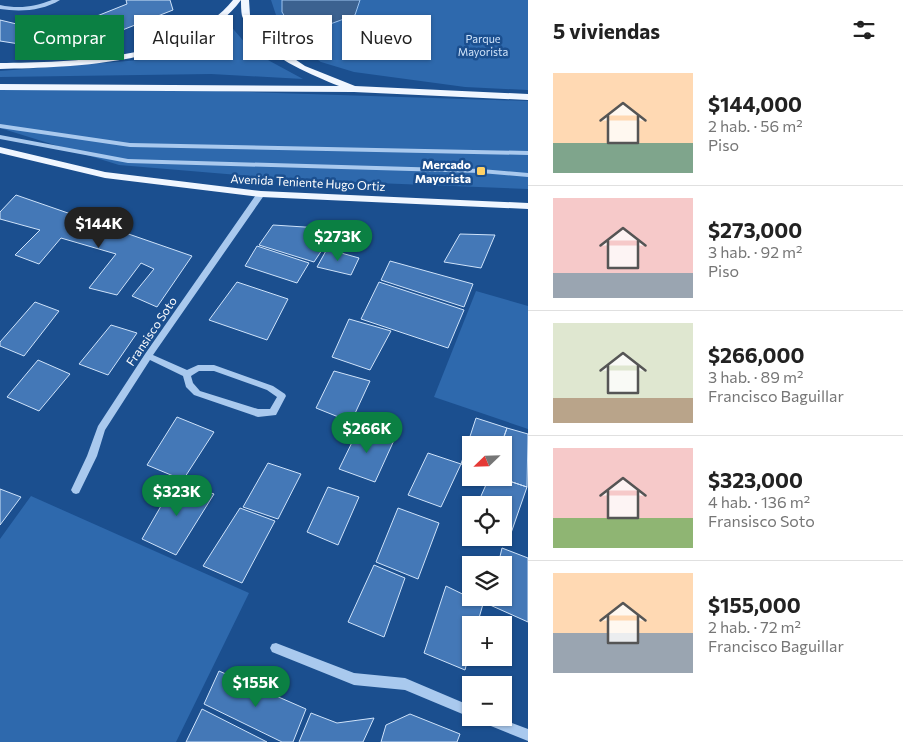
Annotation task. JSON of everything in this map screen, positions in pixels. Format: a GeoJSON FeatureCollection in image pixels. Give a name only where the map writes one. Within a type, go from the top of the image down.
{"type":"FeatureCollection","features":[{"type":"Feature","properties":{"kind":"main road"},"geometry":{"type":"LineString","coordinates":[[0,66],[77,62],[154,47],[200,32],[218,21],[237,0]]}},
{"type":"Feature","properties":{"kind":"main road"},"geometry":{"type":"LineString","coordinates":[[246,0],[246,15],[257,32],[274,49],[302,68],[354,89]]}},
{"type":"Feature","properties":{"kind":"main road"},"geometry":{"type":"LineString","coordinates":[[0,87],[354,89],[528,97]]}},
{"type":"Feature","properties":{"kind":"main road","name":"Avenida Teniente Hugo Ortiz"},"geometry":{"type":"LineString","coordinates":[[0,150],[105,175],[261,194],[528,206]]}},
{"type":"Feature","properties":{"kind":"street"},"geometry":{"type":"LineString","coordinates":[[0,7],[22,11],[33,10],[57,0]]}},
{"type":"Feature","properties":{"kind":"street"},"geometry":{"type":"LineString","coordinates":[[0,126],[130,145],[528,153]]}},
{"type":"Feature","properties":{"kind":"street"},"geometry":{"type":"LineString","coordinates":[[0,138],[128,161],[481,171],[528,175]]}},
{"type":"Feature","properties":{"kind":"street","name":"Fransisco Soto"},"geometry":{"type":"LineString","coordinates":[[76,490],[92,456],[101,429],[148,356],[261,194]]}},
{"type":"Feature","properties":{"kind":"street"},"geometry":{"type":"LineString","coordinates":[[148,356],[188,374]]}},
{"type":"Feature","properties":{"kind":"street"},"geometry":{"type":"LineString","coordinates":[[198,368],[214,368],[276,391],[282,396],[273,412],[258,413],[197,393],[190,388],[188,374],[198,368]]}},
{"type":"Feature","properties":{"kind":"street"},"geometry":{"type":"LineString","coordinates":[[276,648],[354,678],[405,684],[462,708]]}},
{"type":"Feature","properties":{"kind":"street"},"geometry":{"type":"LineString","coordinates":[[505,726],[528,735]]}},
{"type":"Feature","properties":{"kind":"green space","name":"Parque Mayorista"},"geometry":{"type":"Polygon","coordinates":[[[271,0],[528,0],[528,90],[465,87],[354,72],[318,60],[332,60],[332,15],[276,15],[271,0]]]}},
{"type":"Feature","properties":{"kind":"green space"},"geometry":{"type":"Polygon","coordinates":[[[233,29],[243,40],[243,60],[268,60],[303,79],[211,74],[0,77],[0,71],[140,60],[233,60],[233,29]]]}},
{"type":"Feature","properties":{"kind":"green space"},"geometry":{"type":"Polygon","coordinates":[[[0,84],[528,101],[528,189],[299,180],[119,165],[0,128],[0,84]]]}},
{"type":"Feature","properties":{"kind":"green space"},"geometry":{"type":"Polygon","coordinates":[[[476,291],[528,306],[528,429],[434,397],[476,291]]]}},
{"type":"Feature","properties":{"kind":"green space"},"geometry":{"type":"Polygon","coordinates":[[[31,496],[249,593],[176,742],[0,742],[0,539],[31,496]]]}},
{"type":"Feature","properties":{"kind":"shaded area"},"geometry":{"type":"Polygon","coordinates":[[[282,0],[360,0],[355,15],[342,15],[342,20],[332,23],[332,15],[284,15],[282,0]]]}},
{"type":"Feature","properties":{"kind":"building"},"geometry":{"type":"Polygon","coordinates":[[[126,0],[170,0],[173,10],[160,15],[134,15],[134,25],[124,29],[124,15],[100,15],[127,4],[126,0]]]}},
{"type":"Feature","properties":{"kind":"building"},"geometry":{"type":"Polygon","coordinates":[[[0,20],[15,24],[15,43],[0,41],[0,20]]]}},
{"type":"Feature","properties":{"kind":"building"},"geometry":{"type":"Polygon","coordinates":[[[16,195],[192,256],[157,307],[132,296],[154,269],[141,263],[117,295],[89,288],[116,254],[61,238],[39,264],[15,255],[40,230],[0,219],[0,212],[16,195]]]}},
{"type":"Feature","properties":{"kind":"building"},"geometry":{"type":"Polygon","coordinates":[[[273,225],[336,229],[314,262],[259,245],[273,225]]]}},
{"type":"Feature","properties":{"kind":"building"},"geometry":{"type":"Polygon","coordinates":[[[460,234],[495,235],[481,268],[444,262],[460,234]]]}},
{"type":"Feature","properties":{"kind":"building"},"geometry":{"type":"Polygon","coordinates":[[[257,246],[309,263],[297,283],[245,266],[257,246]]]}},
{"type":"Feature","properties":{"kind":"building"},"geometry":{"type":"Polygon","coordinates":[[[327,249],[359,258],[351,275],[317,267],[327,249]]]}},
{"type":"Feature","properties":{"kind":"building"},"geometry":{"type":"Polygon","coordinates":[[[390,261],[473,284],[464,307],[381,280],[390,261]]]}},
{"type":"Feature","properties":{"kind":"building"},"geometry":{"type":"Polygon","coordinates":[[[237,282],[288,299],[267,340],[209,320],[237,282]]]}},
{"type":"Feature","properties":{"kind":"building"},"geometry":{"type":"Polygon","coordinates":[[[379,282],[464,310],[448,348],[361,319],[379,282]]]}},
{"type":"Feature","properties":{"kind":"building"},"geometry":{"type":"Polygon","coordinates":[[[35,302],[59,311],[24,356],[0,346],[0,342],[35,302]]]}},
{"type":"Feature","properties":{"kind":"building"},"geometry":{"type":"Polygon","coordinates":[[[349,319],[391,331],[370,370],[332,357],[349,319]]]}},
{"type":"Feature","properties":{"kind":"building"},"geometry":{"type":"Polygon","coordinates":[[[111,325],[137,333],[108,375],[79,364],[111,325]]]}},
{"type":"Feature","properties":{"kind":"building"},"geometry":{"type":"Polygon","coordinates":[[[38,360],[70,374],[39,411],[7,397],[38,360]]]}},
{"type":"Feature","properties":{"kind":"building"},"geometry":{"type":"Polygon","coordinates":[[[334,371],[370,381],[351,422],[316,408],[334,371]]]}},
{"type":"Feature","properties":{"kind":"building"},"geometry":{"type":"Polygon","coordinates":[[[177,417],[214,432],[183,480],[147,465],[177,417]]]}},
{"type":"Feature","properties":{"kind":"building"},"geometry":{"type":"Polygon","coordinates":[[[476,418],[507,428],[504,436],[470,436],[476,418]]]}},
{"type":"Feature","properties":{"kind":"building"},"geometry":{"type":"Polygon","coordinates":[[[360,426],[395,438],[375,482],[339,469],[360,426]]]}},
{"type":"Feature","properties":{"kind":"building"},"geometry":{"type":"Polygon","coordinates":[[[507,428],[528,434],[527,487],[512,482],[512,436],[504,436],[507,428]]]}},
{"type":"Feature","properties":{"kind":"building"},"geometry":{"type":"Polygon","coordinates":[[[428,453],[461,464],[441,507],[408,495],[428,453]]]}},
{"type":"Feature","properties":{"kind":"building"},"geometry":{"type":"Polygon","coordinates":[[[268,463],[301,474],[278,519],[243,507],[268,463]]]}},
{"type":"Feature","properties":{"kind":"building"},"geometry":{"type":"Polygon","coordinates":[[[176,480],[214,494],[176,555],[142,539],[176,480]]]}},
{"type":"Feature","properties":{"kind":"building"},"geometry":{"type":"Polygon","coordinates":[[[512,482],[527,487],[512,530],[512,496],[481,496],[485,486],[512,486],[512,482]]]}},
{"type":"Feature","properties":{"kind":"building"},"geometry":{"type":"Polygon","coordinates":[[[328,487],[359,497],[338,545],[307,532],[328,487]]]}},
{"type":"Feature","properties":{"kind":"building"},"geometry":{"type":"Polygon","coordinates":[[[0,489],[21,497],[0,525],[0,489]]]}},
{"type":"Feature","properties":{"kind":"building"},"geometry":{"type":"Polygon","coordinates":[[[240,508],[275,521],[242,583],[203,566],[240,508]]]}},
{"type":"Feature","properties":{"kind":"building"},"geometry":{"type":"Polygon","coordinates":[[[398,508],[439,523],[418,579],[376,562],[398,508]]]}},
{"type":"Feature","properties":{"kind":"building"},"geometry":{"type":"Polygon","coordinates":[[[502,548],[528,558],[528,622],[492,606],[512,606],[512,556],[500,556],[502,548]]]}},
{"type":"Feature","properties":{"kind":"building"},"geometry":{"type":"Polygon","coordinates":[[[374,565],[405,578],[384,637],[348,622],[374,565]]]}},
{"type":"Feature","properties":{"kind":"building"},"geometry":{"type":"Polygon","coordinates":[[[446,586],[462,594],[462,606],[482,606],[480,616],[462,616],[462,666],[466,666],[465,670],[424,653],[446,586]]]}},
{"type":"Feature","properties":{"kind":"building"},"geometry":{"type":"Polygon","coordinates":[[[219,671],[306,709],[293,742],[282,742],[204,704],[219,671]]]}},
{"type":"Feature","properties":{"kind":"building"},"geometry":{"type":"Polygon","coordinates":[[[202,709],[267,742],[186,742],[202,709]]]}},
{"type":"Feature","properties":{"kind":"building"},"geometry":{"type":"Polygon","coordinates":[[[311,713],[337,723],[374,718],[363,742],[299,742],[311,713]]]}},
{"type":"Feature","properties":{"kind":"building"},"geometry":{"type":"Polygon","coordinates":[[[410,714],[460,734],[457,742],[381,742],[386,725],[410,714]]]}},
{"type":"Feature","properties":{"kind":"place","name":"Mercado Mayorista"},"geometry":{"type":"Point","coordinates":[481,171]}}]}
